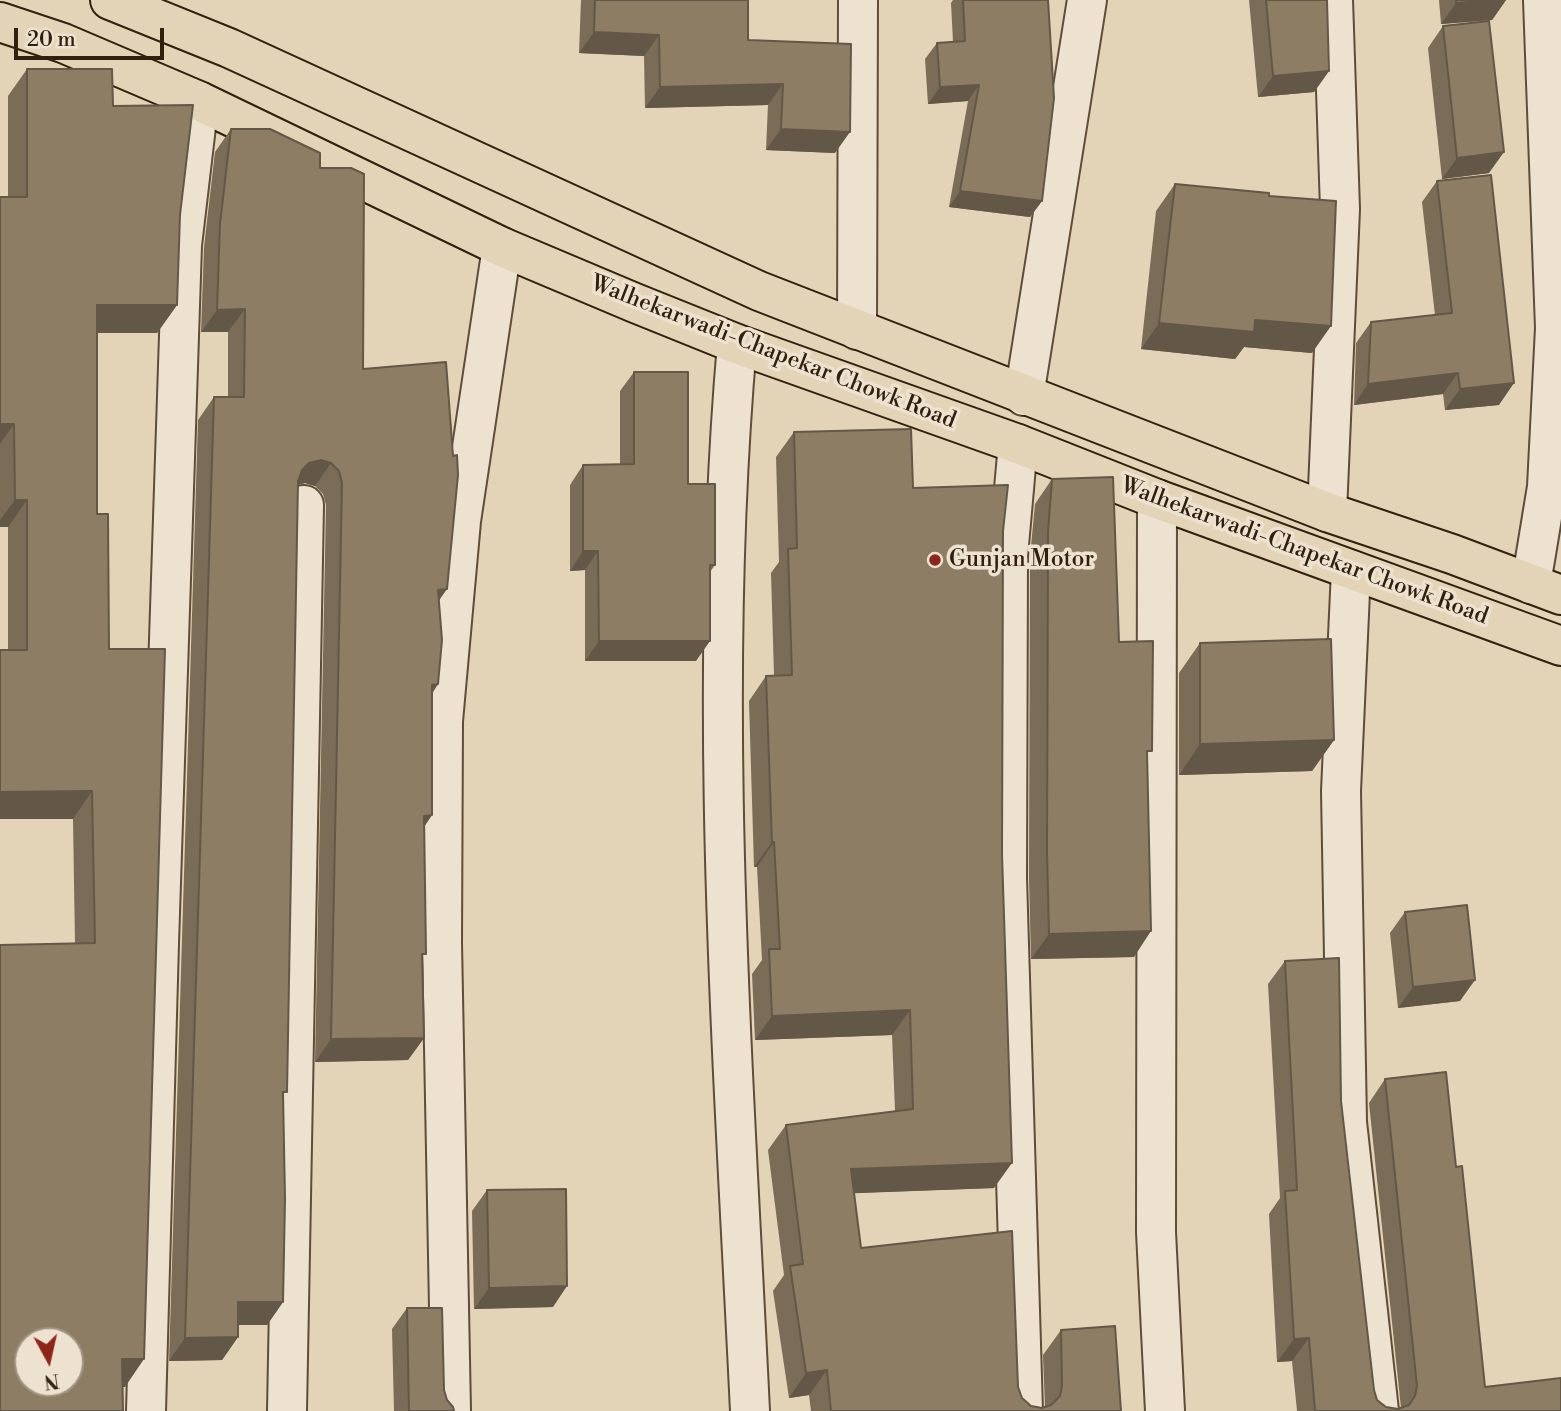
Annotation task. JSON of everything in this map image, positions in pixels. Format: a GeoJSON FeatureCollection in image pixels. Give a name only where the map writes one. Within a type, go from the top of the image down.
{"type":"FeatureCollection","features":[{"type":"Feature","properties":{"kind":"main road","name":"Walhekarwadi-Chapekar Chowk Road"},"geometry":{"type":"LineString","coordinates":[[110,0],[229,48],[667,251],[857,330],[1327,512],[1546,589]]}},
{"type":"Feature","properties":{"kind":"main road","name":"Walhekarwadi-Chapekar Chowk Road"},"geometry":{"type":"LineString","coordinates":[[0,22],[63,43],[199,102],[502,247],[737,344],[1018,444],[1157,499],[1561,646]]}},
{"type":"Feature","properties":{"kind":"street"},"geometry":{"type":"LineString","coordinates":[[857,330],[858,0]]}},
{"type":"Feature","properties":{"kind":"street"},"geometry":{"type":"LineString","coordinates":[[1024,396],[1087,0]]}},
{"type":"Feature","properties":{"kind":"street"},"geometry":{"type":"LineString","coordinates":[[1327,512],[1340,209],[1333,0]]}},
{"type":"Feature","properties":{"kind":"street"},"geometry":{"type":"LineString","coordinates":[[1543,0],[1555,327],[1547,487],[1546,589]]}},
{"type":"Feature","properties":{"kind":"street"},"geometry":{"type":"LineString","coordinates":[[146,1411],[182,245],[199,102]]}},
{"type":"Feature","properties":{"kind":"street"},"geometry":{"type":"LineString","coordinates":[[451,1411],[442,943],[443,721],[461,521],[502,247]]}},
{"type":"Feature","properties":{"kind":"street"},"geometry":{"type":"LineString","coordinates":[[737,344],[731,414],[723,608],[725,871],[750,1411]]}},
{"type":"Feature","properties":{"kind":"street"},"geometry":{"type":"LineString","coordinates":[[1018,444],[1008,556],[1007,878],[1023,1411]]}},
{"type":"Feature","properties":{"kind":"street"},"geometry":{"type":"LineString","coordinates":[[1157,499],[1156,1232],[1165,1411]]}},
{"type":"Feature","properties":{"kind":"street"},"geometry":{"type":"LineString","coordinates":[[287,1411],[304,505]]}},
{"type":"Feature","properties":{"kind":"street"},"geometry":{"type":"LineString","coordinates":[[1351,570],[1341,791],[1347,1122],[1379,1411]]}},
{"type":"Feature","properties":{"kind":"building"},"geometry":{"type":"Polygon","coordinates":[[[595,0],[748,0],[748,40],[851,44],[850,132],[781,129],[783,84],[660,87],[659,35],[594,32],[595,0]]]}},
{"type":"Feature","properties":{"kind":"building"},"geometry":{"type":"Polygon","coordinates":[[[963,0],[1048,0],[1054,98],[1042,201],[960,191],[979,85],[940,87],[937,43],[965,41],[963,0]]]}},
{"type":"Feature","properties":{"kind":"building"},"geometry":{"type":"Polygon","coordinates":[[[1266,0],[1327,0],[1329,71],[1273,76],[1266,0]]]}},
{"type":"Feature","properties":{"kind":"building"},"geometry":{"type":"Polygon","coordinates":[[[1456,0],[1492,0],[1456,3],[1456,0]]]}},
{"type":"Feature","properties":{"kind":"building"},"geometry":{"type":"Polygon","coordinates":[[[1489,21],[1504,152],[1457,158],[1443,26],[1489,21]]]}},
{"type":"Feature","properties":{"kind":"building"},"geometry":{"type":"Polygon","coordinates":[[[27,69],[112,69],[113,106],[193,105],[180,215],[177,305],[97,305],[97,514],[108,514],[109,649],[165,649],[144,1359],[122,1359],[123,1411],[0,1411],[0,945],[95,943],[92,791],[0,792],[0,650],[27,650],[27,500],[15,500],[14,424],[0,424],[0,197],[27,197],[27,69]]]}},
{"type":"Feature","properties":{"kind":"building"},"geometry":{"type":"Polygon","coordinates":[[[231,129],[270,129],[320,153],[320,168],[351,168],[364,174],[363,369],[446,362],[453,456],[457,455],[458,475],[447,589],[438,590],[442,640],[438,684],[432,685],[432,815],[424,816],[424,1038],[331,1039],[342,483],[339,471],[331,463],[321,460],[309,463],[302,470],[298,481],[287,1092],[283,1092],[283,1302],[238,1302],[238,1337],[185,1338],[214,397],[244,397],[245,309],[217,310],[220,224],[231,129]]]}},
{"type":"Feature","properties":{"kind":"building"},"geometry":{"type":"Polygon","coordinates":[[[1491,175],[1514,383],[1460,389],[1458,373],[1368,384],[1371,322],[1452,313],[1437,181],[1491,175]]]}},
{"type":"Feature","properties":{"kind":"building"},"geometry":{"type":"Polygon","coordinates":[[[1175,184],[1336,201],[1331,326],[1255,320],[1254,332],[1159,323],[1175,184]]]}},
{"type":"Feature","properties":{"kind":"building"},"geometry":{"type":"Polygon","coordinates":[[[634,372],[688,372],[688,484],[715,484],[715,565],[710,565],[710,641],[599,641],[598,551],[583,551],[583,465],[634,464],[634,372]]]}},
{"type":"Feature","properties":{"kind":"building"},"geometry":{"type":"Polygon","coordinates":[[[911,429],[913,488],[1008,485],[1003,531],[1002,854],[1012,1163],[851,1169],[861,1248],[1012,1231],[1018,1387],[1022,1398],[1031,1406],[1042,1408],[1051,1405],[1060,1396],[1061,1330],[1115,1326],[1121,1411],[831,1411],[827,1370],[806,1373],[790,1266],[803,1264],[786,1125],[913,1109],[910,1010],[772,1016],[769,949],[780,949],[772,842],[766,676],[792,675],[788,549],[797,548],[794,432],[911,429]]]}},
{"type":"Feature","properties":{"kind":"building"},"geometry":{"type":"Polygon","coordinates":[[[1113,477],[1119,642],[1153,641],[1152,751],[1147,751],[1151,931],[1049,934],[1048,532],[1052,479],[1113,477]]]}},
{"type":"Feature","properties":{"kind":"building"},"geometry":{"type":"Polygon","coordinates":[[[1331,639],[1334,740],[1200,744],[1200,643],[1331,639]]]}},
{"type":"Feature","properties":{"kind":"building"},"geometry":{"type":"Polygon","coordinates":[[[1467,905],[1475,980],[1413,987],[1405,912],[1467,905]]]}},
{"type":"Feature","properties":{"kind":"building"},"geometry":{"type":"Polygon","coordinates":[[[1339,958],[1341,1101],[1377,1400],[1386,1407],[1398,1409],[1409,1405],[1417,1386],[1385,1079],[1446,1072],[1456,1167],[1462,1166],[1485,1387],[1561,1378],[1561,1411],[1315,1411],[1309,1338],[1294,1339],[1285,1191],[1297,1190],[1285,961],[1339,958]]]}},
{"type":"Feature","properties":{"kind":"building"},"geometry":{"type":"Polygon","coordinates":[[[566,1189],[567,1286],[489,1288],[487,1190],[566,1189]]]}},
{"type":"Feature","properties":{"kind":"building"},"geometry":{"type":"Polygon","coordinates":[[[407,1308],[442,1308],[444,1390],[454,1411],[409,1411],[407,1308]]]}},
{"type":"Feature","properties":{"kind":"place","name":"Gunjan Motor"},"geometry":{"type":"Point","coordinates":[935,560]}}]}
